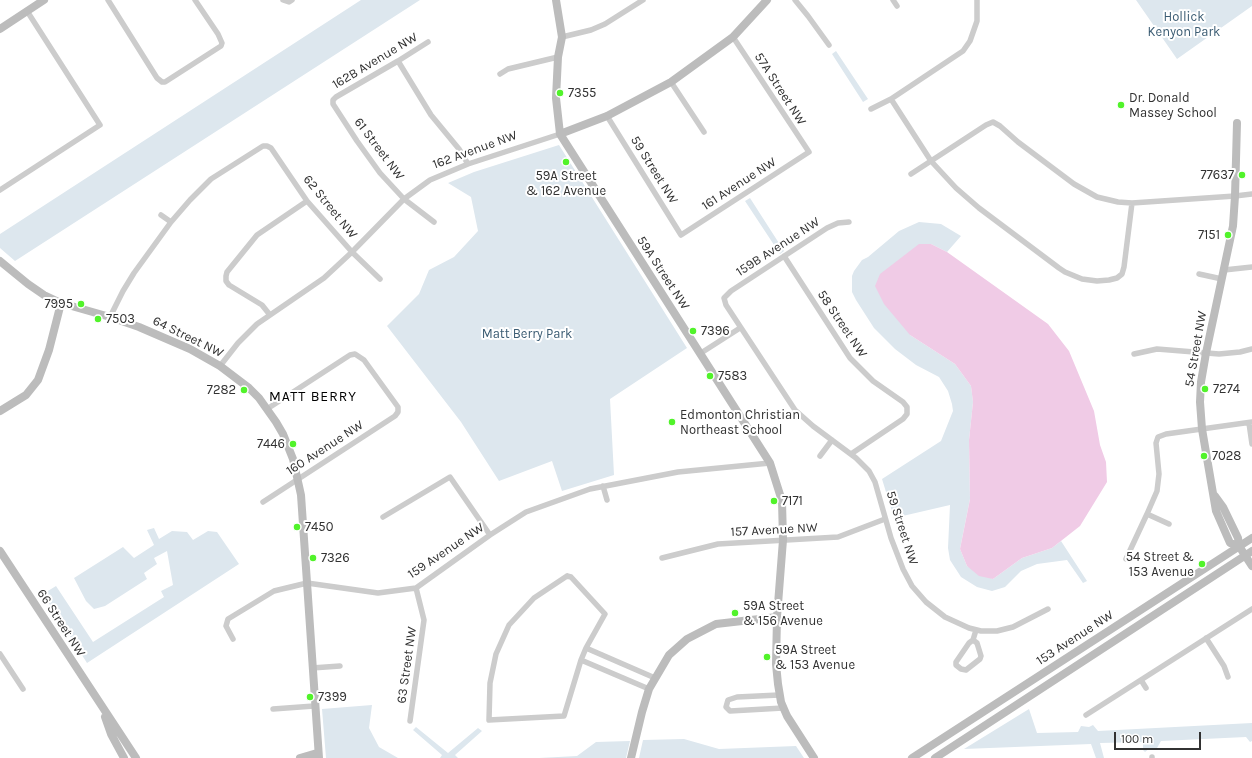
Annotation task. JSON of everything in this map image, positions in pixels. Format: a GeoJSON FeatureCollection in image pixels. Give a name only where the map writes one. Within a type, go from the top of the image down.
{"type":"FeatureCollection","features":[{"type":"Feature","properties":{"kind":"street"},"geometry":{"type":"LineString","coordinates":[[0,29],[44,0]]}},
{"type":"Feature","properties":{"kind":"street"},"geometry":{"type":"LineString","coordinates":[[108,0],[157,78],[162,82],[165,82],[222,46],[218,34],[195,0]]}},
{"type":"Feature","properties":{"kind":"street","name":"59A Street NW"},"geometry":{"type":"LineString","coordinates":[[556,0],[562,37],[558,57],[556,98],[560,134],[770,463],[782,501],[783,540],[777,617],[776,664],[779,695],[787,716],[814,758]]}},
{"type":"Feature","properties":{"kind":"street"},"geometry":{"type":"LineString","coordinates":[[562,37],[591,30],[605,24],[643,0]]}},
{"type":"Feature","properties":{"kind":"street","name":"162 Avenue NW"},"geometry":{"type":"LineString","coordinates":[[220,366],[247,332],[256,324],[324,278],[404,199],[430,180],[468,164],[560,134],[607,116],[671,82],[733,37],[767,0]]}},
{"type":"Feature","properties":{"kind":"street"},"geometry":{"type":"LineString","coordinates":[[795,0],[829,45]]}},
{"type":"Feature","properties":{"kind":"street"},"geometry":{"type":"LineString","coordinates":[[892,0],[897,6]]}},
{"type":"Feature","properties":{"kind":"street"},"geometry":{"type":"LineString","coordinates":[[871,109],[890,99],[963,51],[970,41],[977,21],[977,0]]}},
{"type":"Feature","properties":{"kind":"street"},"geometry":{"type":"LineString","coordinates":[[0,190],[100,125],[27,11]]}},
{"type":"Feature","properties":{"kind":"street","name":"57A Street NW"},"geometry":{"type":"LineString","coordinates":[[733,37],[809,152]]}},
{"type":"Feature","properties":{"kind":"street","name":"162B Avenue NW"},"geometry":{"type":"LineString","coordinates":[[333,100],[428,42]]}},
{"type":"Feature","properties":{"kind":"street"},"geometry":{"type":"LineString","coordinates":[[500,74],[508,69],[558,57]]}},
{"type":"Feature","properties":{"kind":"street"},"geometry":{"type":"LineString","coordinates":[[398,61],[431,115],[459,149],[468,164]]}},
{"type":"Feature","properties":{"kind":"street"},"geometry":{"type":"LineString","coordinates":[[671,82],[704,132]]}},
{"type":"Feature","properties":{"kind":"street"},"geometry":{"type":"LineString","coordinates":[[890,99],[931,161],[956,188],[979,208],[1065,272],[1082,279],[1097,281],[1117,278],[1122,274],[1132,203]]}},
{"type":"Feature","properties":{"kind":"street","name":"61 Street NW"},"geometry":{"type":"LineString","coordinates":[[333,100],[333,104],[380,173],[404,199],[434,222]]}},
{"type":"Feature","properties":{"kind":"street","name":"59 Street NW"},"geometry":{"type":"LineString","coordinates":[[607,116],[681,235]]}},
{"type":"Feature","properties":{"kind":"street"},"geometry":{"type":"LineString","coordinates":[[912,174],[986,125],[994,122],[1018,142],[1082,189],[1097,197],[1118,202],[1132,203],[1252,194]]}},
{"type":"Feature","properties":{"kind":"street","name":"54 Street NW"},"geometry":{"type":"LineString","coordinates":[[1237,123],[1233,226],[1206,353],[1200,391],[1202,429],[1216,511],[1230,543],[1239,546],[1248,553],[1252,566]]}},
{"type":"Feature","properties":{"kind":"street","name":"62 Street NW"},"geometry":{"type":"LineString","coordinates":[[171,222],[190,200],[212,179],[259,148],[267,146],[273,151],[307,201],[352,252],[380,279]]}},
{"type":"Feature","properties":{"kind":"street","name":"161 Avenue NW"},"geometry":{"type":"LineString","coordinates":[[681,235],[809,152]]}},
{"type":"Feature","properties":{"kind":"street"},"geometry":{"type":"LineString","coordinates":[[270,314],[262,305],[232,288],[226,281],[226,276],[257,235],[307,201]]}},
{"type":"Feature","properties":{"kind":"street"},"geometry":{"type":"LineString","coordinates":[[110,317],[134,273],[171,222],[161,215]]}},
{"type":"Feature","properties":{"kind":"street","name":"159B Avenue NW"},"geometry":{"type":"LineString","coordinates":[[724,298],[731,291],[827,228],[838,223],[849,222]]}},
{"type":"Feature","properties":{"kind":"street","name":"58 Street NW"},"geometry":{"type":"LineString","coordinates":[[784,256],[850,358],[873,381],[903,402],[907,407],[908,411],[903,420],[851,454]]}},
{"type":"Feature","properties":{"kind":"street","name":"64 Street NW"},"geometry":{"type":"LineString","coordinates":[[0,260],[28,284],[44,295],[61,303],[110,317],[160,335],[197,352],[220,366],[249,388],[267,409],[283,434],[293,459],[301,495],[318,755]]}},
{"type":"Feature","properties":{"kind":"street"},"geometry":{"type":"LineString","coordinates":[[1199,274],[1223,274],[1252,267]]}},
{"type":"Feature","properties":{"kind":"street","name":"59 Street NW"},"geometry":{"type":"LineString","coordinates":[[724,298],[726,305],[740,328],[795,410],[804,419],[851,454],[865,466],[872,475],[894,546],[908,580],[931,607],[945,617],[976,630],[997,631],[1013,627],[1048,610]]}},
{"type":"Feature","properties":{"kind":"street"},"geometry":{"type":"LineString","coordinates":[[0,411],[26,395],[38,380],[49,350],[61,303]]}},
{"type":"Feature","properties":{"kind":"street"},"geometry":{"type":"LineString","coordinates":[[701,354],[740,328]]}},
{"type":"Feature","properties":{"kind":"street"},"geometry":{"type":"LineString","coordinates":[[1134,354],[1164,349],[1206,353],[1233,353],[1252,349]]}},
{"type":"Feature","properties":{"kind":"street","name":"160 Avenue NW"},"geometry":{"type":"LineString","coordinates":[[263,502],[396,416],[398,412],[398,407],[364,360],[355,354],[350,354],[267,409]]}},
{"type":"Feature","properties":{"kind":"street"},"geometry":{"type":"LineString","coordinates":[[1126,559],[1148,514],[1158,486],[1159,474],[1156,443],[1158,437],[1166,434],[1250,422],[1252,444]]}},
{"type":"Feature","properties":{"kind":"street"},"geometry":{"type":"LineString","coordinates":[[820,456],[832,440]]}},
{"type":"Feature","properties":{"kind":"street","name":"159 Avenue NW"},"geometry":{"type":"LineString","coordinates":[[233,639],[226,626],[228,619],[274,590],[307,583],[378,593],[416,588],[490,535],[526,512],[590,489],[678,472],[770,463]]}},
{"type":"Feature","properties":{"kind":"street"},"geometry":{"type":"LineString","coordinates":[[383,518],[450,477],[490,535]]}},
{"type":"Feature","properties":{"kind":"street"},"geometry":{"type":"LineString","coordinates":[[603,486],[607,500]]}},
{"type":"Feature","properties":{"kind":"street"},"geometry":{"type":"LineString","coordinates":[[1148,514],[1169,524]]}},
{"type":"Feature","properties":{"kind":"street","name":"157 Avenue NW"},"geometry":{"type":"LineString","coordinates":[[662,558],[718,544],[838,536],[885,519]]}},
{"type":"Feature","properties":{"kind":"street","name":"153 Avenue NW"},"geometry":{"type":"LineString","coordinates":[[912,758],[1252,538]]}},
{"type":"Feature","properties":{"kind":"street","name":"66 Street NW"},"geometry":{"type":"LineString","coordinates":[[0,551],[136,758]]}},
{"type":"Feature","properties":{"kind":"street","name":"153 Avenue NW"},"geometry":{"type":"LineString","coordinates":[[935,758],[1248,553]]}},
{"type":"Feature","properties":{"kind":"street"},"geometry":{"type":"LineString","coordinates":[[567,576],[572,577],[605,614],[581,660],[564,716],[489,720],[490,683],[496,654],[510,625],[534,598],[567,576]]}},
{"type":"Feature","properties":{"kind":"street","name":"63 Street NW"},"geometry":{"type":"LineString","coordinates":[[410,721],[424,620],[416,588]]}},
{"type":"Feature","properties":{"kind":"street"},"geometry":{"type":"LineString","coordinates":[[1086,715],[1252,609]]}},
{"type":"Feature","properties":{"kind":"street"},"geometry":{"type":"LineString","coordinates":[[631,758],[649,689],[654,678],[669,655],[686,639],[716,624],[777,617]]}},
{"type":"Feature","properties":{"kind":"street"},"geometry":{"type":"LineString","coordinates":[[973,640],[977,643],[981,656],[980,659],[966,670],[961,669],[956,665],[956,662],[969,643],[973,640],[976,630]]}},
{"type":"Feature","properties":{"kind":"street"},"geometry":{"type":"LineString","coordinates":[[1206,638],[1224,666],[1228,677]]}},
{"type":"Feature","properties":{"kind":"street"},"geometry":{"type":"LineString","coordinates":[[586,648],[654,678]]}},
{"type":"Feature","properties":{"kind":"street"},"geometry":{"type":"LineString","coordinates":[[0,654],[23,689]]}},
{"type":"Feature","properties":{"kind":"street"},"geometry":{"type":"LineString","coordinates":[[581,660],[649,689]]}},
{"type":"Feature","properties":{"kind":"street"},"geometry":{"type":"LineString","coordinates":[[312,668],[340,666]]}},
{"type":"Feature","properties":{"kind":"street"},"geometry":{"type":"LineString","coordinates":[[1141,680],[1146,688]]}},
{"type":"Feature","properties":{"kind":"street"},"geometry":{"type":"LineString","coordinates":[[779,695],[737,697],[728,700],[726,707],[730,711],[783,708]]}},
{"type":"Feature","properties":{"kind":"street"},"geometry":{"type":"LineString","coordinates":[[273,710],[314,706]]}},
{"type":"Feature","properties":{"kind":"street","name":"66 Street NW"},"geometry":{"type":"LineString","coordinates":[[102,707],[111,734],[124,758]]}},
{"type":"Feature","properties":{"kind":"street"},"geometry":{"type":"LineString","coordinates":[[300,758],[318,755]]}},
{"type":"Feature","properties":{"kind":"green space"},"geometry":{"type":"Polygon","coordinates":[[[361,0],[420,0],[15,261],[0,248],[0,234],[361,0]]]}},
{"type":"Feature","properties":{"kind":"green space","name":"Hollick Kenyon Park"},"geometry":{"type":"Polygon","coordinates":[[[1136,0],[1252,0],[1252,6],[1177,59],[1136,0]]]}},
{"type":"Feature","properties":{"kind":"green space"},"geometry":{"type":"Polygon","coordinates":[[[836,51],[868,99],[863,102],[832,54],[836,51]]]}},
{"type":"Feature","properties":{"kind":"green space","name":"Matt Berry Park"},"geometry":{"type":"Polygon","coordinates":[[[559,145],[687,348],[610,399],[614,475],[562,491],[552,461],[499,481],[461,422],[387,326],[419,294],[429,270],[454,257],[478,231],[471,197],[448,183],[474,172],[559,145]]]}},
{"type":"Feature","properties":{"kind":"green space"},"geometry":{"type":"Polygon","coordinates":[[[750,198],[784,251],[780,254],[745,201],[750,198]]]}},
{"type":"Feature","properties":{"kind":"green space"},"geometry":{"type":"Polygon","coordinates":[[[919,222],[941,224],[961,236],[947,252],[931,244],[910,335],[955,364],[971,386],[973,402],[969,440],[970,499],[960,549],[967,566],[993,579],[1022,558],[1052,548],[1061,541],[1087,581],[1083,583],[1067,560],[1037,564],[1021,571],[1005,587],[992,591],[977,587],[961,577],[950,560],[948,548],[950,505],[894,518],[882,479],[941,441],[953,411],[952,404],[948,391],[939,377],[916,365],[895,349],[874,328],[852,292],[852,276],[862,260],[868,257],[899,231],[919,222]]]}},
{"type":"Feature","properties":{"kind":"green space"},"geometry":{"type":"Polygon","coordinates":[[[154,528],[159,539],[172,531],[187,532],[193,540],[208,531],[217,532],[239,564],[87,663],[43,594],[56,586],[93,642],[164,597],[161,591],[173,585],[167,551],[154,558],[157,564],[144,573],[147,579],[105,606],[94,609],[86,601],[74,578],[123,547],[134,558],[154,545],[147,530],[154,528]]]}},
{"type":"Feature","properties":{"kind":"green space"},"geometry":{"type":"Polygon","coordinates":[[[372,705],[369,728],[379,747],[398,758],[326,758],[322,709],[372,705]]]}},
{"type":"Feature","properties":{"kind":"green space"},"geometry":{"type":"Polygon","coordinates":[[[1029,709],[1037,733],[1078,732],[1081,726],[1089,727],[1093,725],[1098,731],[1252,723],[1252,741],[1250,742],[1246,737],[1161,741],[1157,748],[1150,748],[1145,752],[1143,750],[1143,742],[1100,743],[1104,758],[1096,758],[1091,744],[964,749],[1029,709]]]}},
{"type":"Feature","properties":{"kind":"green space"},"geometry":{"type":"Polygon","coordinates":[[[416,727],[448,753],[478,728],[482,731],[455,755],[458,758],[440,758],[442,755],[413,730],[416,727]]]}},
{"type":"Feature","properties":{"kind":"green space"},"geometry":{"type":"Polygon","coordinates":[[[684,739],[719,749],[796,746],[804,758],[639,758],[643,740],[684,739]]]}},
{"type":"Feature","properties":{"kind":"green space"},"geometry":{"type":"Polygon","coordinates":[[[630,741],[626,758],[539,758],[577,756],[596,742],[630,741]]]}},
{"type":"Feature","properties":{"kind":"shaded area"},"geometry":{"type":"Polygon","coordinates":[[[919,244],[931,244],[947,252],[1048,324],[1069,351],[1094,411],[1100,445],[1106,462],[1107,482],[1080,526],[1052,548],[1022,558],[993,579],[979,576],[967,566],[960,549],[970,499],[969,440],[973,402],[971,386],[955,364],[910,335],[884,304],[875,286],[880,274],[919,244]]]}},
{"type":"Feature","properties":{"kind":"place","name":"7355"},"geometry":{"type":"Point","coordinates":[560,93]}},
{"type":"Feature","properties":{"kind":"place","name":"Dr. Donald Massey School"},"geometry":{"type":"Point","coordinates":[1121,105]}},
{"type":"Feature","properties":{"kind":"place","name":"59A Street & 162 Avenue"},"geometry":{"type":"Point","coordinates":[566,162]}},
{"type":"Feature","properties":{"kind":"place","name":"77637"},"geometry":{"type":"Point","coordinates":[1242,175]}},
{"type":"Feature","properties":{"kind":"place","name":"7151"},"geometry":{"type":"Point","coordinates":[1228,235]}},
{"type":"Feature","properties":{"kind":"place","name":"7995"},"geometry":{"type":"Point","coordinates":[81,304]}},
{"type":"Feature","properties":{"kind":"place","name":"7503"},"geometry":{"type":"Point","coordinates":[98,319]}},
{"type":"Feature","properties":{"kind":"place","name":"7396"},"geometry":{"type":"Point","coordinates":[693,331]}},
{"type":"Feature","properties":{"kind":"place","name":"7583"},"geometry":{"type":"Point","coordinates":[710,376]}},
{"type":"Feature","properties":{"kind":"place","name":"7274"},"geometry":{"type":"Point","coordinates":[1205,389]}},
{"type":"Feature","properties":{"kind":"place","name":"7282"},"geometry":{"type":"Point","coordinates":[244,390]}},
{"type":"Feature","properties":{"kind":"place","name":"Edmonton Christian Northeast School"},"geometry":{"type":"Point","coordinates":[672,422]}},
{"type":"Feature","properties":{"kind":"place","name":"7446"},"geometry":{"type":"Point","coordinates":[293,444]}},
{"type":"Feature","properties":{"kind":"place","name":"7028"},"geometry":{"type":"Point","coordinates":[1204,456]}},
{"type":"Feature","properties":{"kind":"place","name":"7171"},"geometry":{"type":"Point","coordinates":[774,501]}},
{"type":"Feature","properties":{"kind":"place","name":"7450"},"geometry":{"type":"Point","coordinates":[297,527]}},
{"type":"Feature","properties":{"kind":"place","name":"7326"},"geometry":{"type":"Point","coordinates":[313,558]}},
{"type":"Feature","properties":{"kind":"place","name":"54 Street & 153 Avenue"},"geometry":{"type":"Point","coordinates":[1202,564]}},
{"type":"Feature","properties":{"kind":"place","name":"59A Street & 156 Avenue"},"geometry":{"type":"Point","coordinates":[735,613]}},
{"type":"Feature","properties":{"kind":"place","name":"59A Street & 153 Avenue"},"geometry":{"type":"Point","coordinates":[767,657]}},
{"type":"Feature","properties":{"kind":"place","name":"7399"},"geometry":{"type":"Point","coordinates":[310,697]}},
{"type":"Feature","properties":{"kind":"district","name":"MATT BERRY"},"geometry":{"type":"Point","coordinates":[313,397]}}]}
